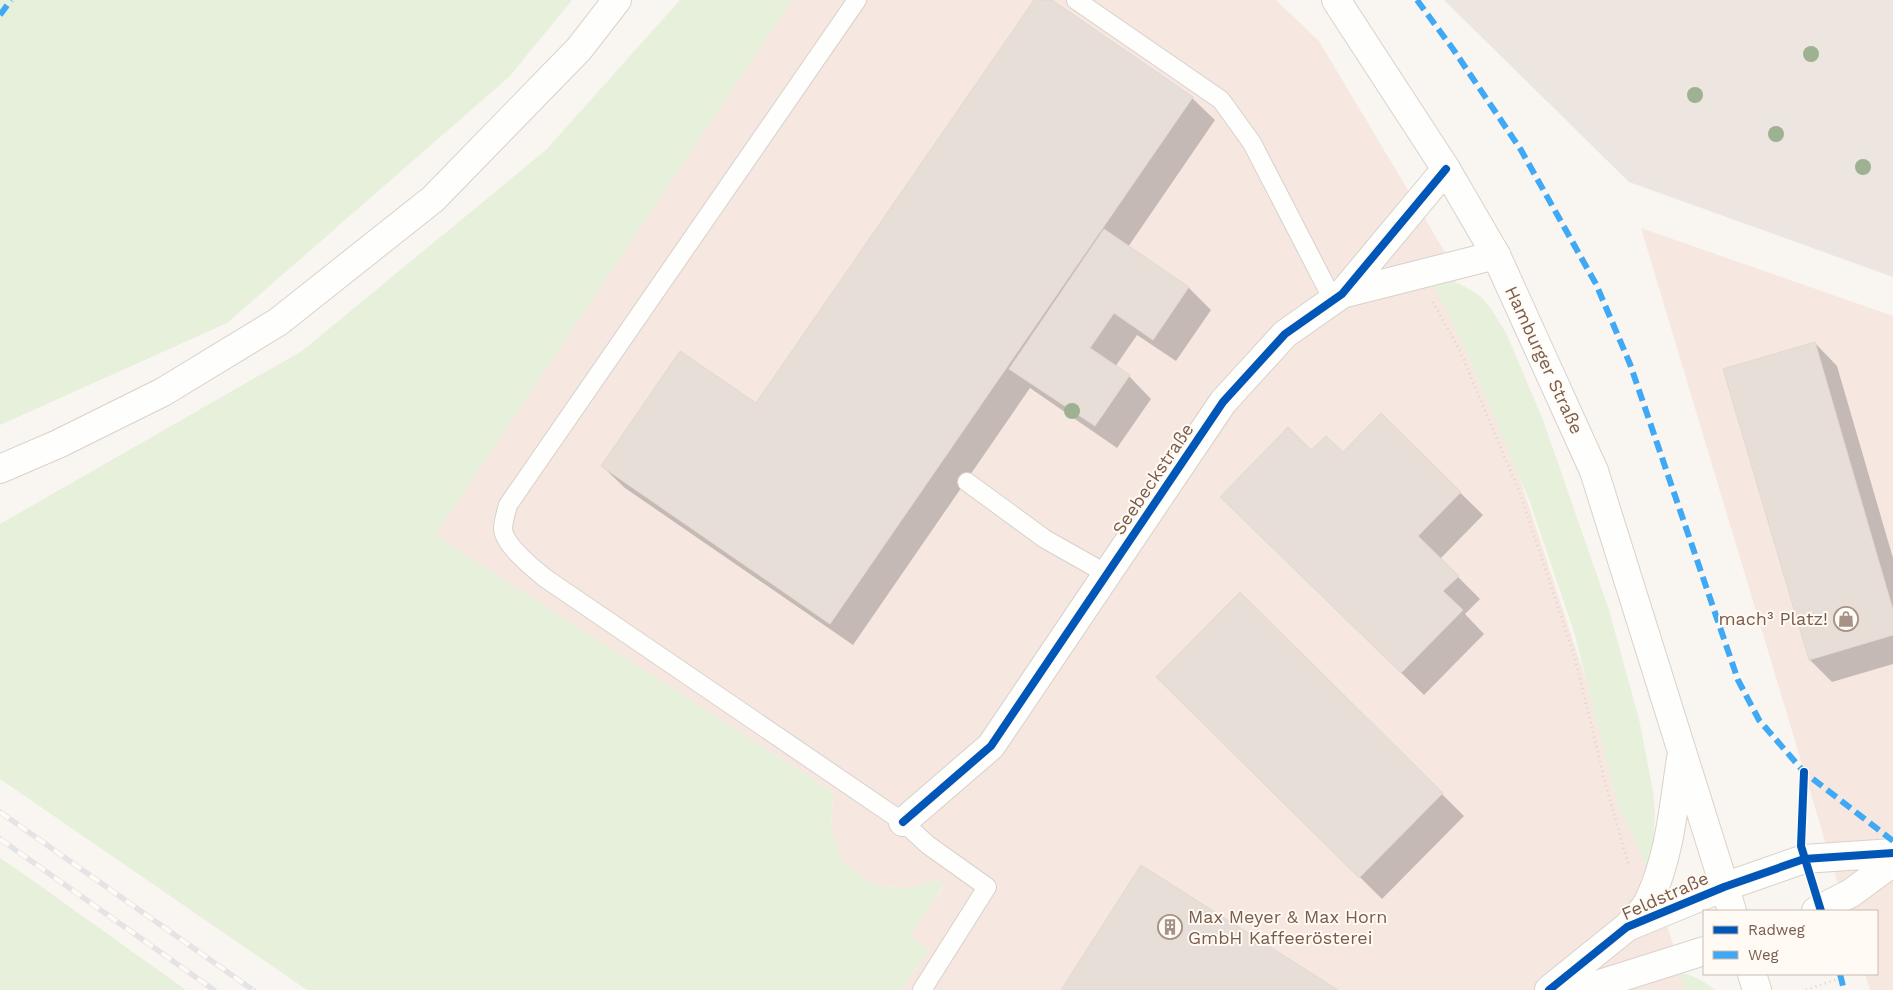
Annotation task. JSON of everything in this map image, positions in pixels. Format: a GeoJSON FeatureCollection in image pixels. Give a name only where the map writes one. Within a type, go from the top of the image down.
{"type":"FeatureCollection","features":[{"type":"Feature","properties":{"kind":"main road"},"geometry":{"type":"LineString","coordinates":[[0,469],[58,444],[163,392],[278,322],[433,199],[579,49],[617,0]]}},
{"type":"Feature","properties":{"kind":"main road","name":"Hamburger Straße"},"geometry":{"type":"LineString","coordinates":[[1336,0],[1446,169],[1496,255],[1594,471],[1728,899]]}},
{"type":"Feature","properties":{"kind":"main road","name":"Seebeckstraße"},"geometry":{"type":"LineString","coordinates":[[903,822],[991,746],[1223,402],[1285,334],[1338,297],[1446,169]]}},
{"type":"Feature","properties":{"kind":"main road","name":"Seebeckstraße"},"geometry":{"type":"LineString","coordinates":[[1338,297],[1496,255]]}},
{"type":"Feature","properties":{"kind":"main road","name":"Hamburger Straße"},"geometry":{"type":"LineString","coordinates":[[1628,927],[1644,910],[1660,871],[1668,839],[1682,752]]}},
{"type":"Feature","properties":{"kind":"main road","name":"Feldstraße"},"geometry":{"type":"LineString","coordinates":[[1549,990],[1628,927],[1728,899],[1804,859],[1893,853]]}},
{"type":"Feature","properties":{"kind":"main road"},"geometry":{"type":"LineString","coordinates":[[1818,910],[1850,893],[1893,862]]}},
{"type":"Feature","properties":{"kind":"main road"},"geometry":{"type":"LineString","coordinates":[[1571,990],[1590,988],[1703,951]]}},
{"type":"Feature","properties":{"kind":"main road"},"geometry":{"type":"LineString","coordinates":[[1752,975],[1757,990]]}},
{"type":"Feature","properties":{"kind":"lane"},"geometry":{"type":"LineString","coordinates":[[857,0],[508,505],[503,530],[511,546],[545,578],[903,822],[928,845],[987,887],[922,990]]}},
{"type":"Feature","properties":{"kind":"lane"},"geometry":{"type":"LineString","coordinates":[[1076,0],[1221,100],[1252,143],[1338,297]]}},
{"type":"Feature","properties":{"kind":"lane"},"geometry":{"type":"LineString","coordinates":[[968,482],[1045,539],[1107,574]]}},
{"type":"Feature","properties":{"kind":"path"},"geometry":{"type":"LineString","coordinates":[[1428,293],[1460,351],[1521,496],[1575,658],[1606,786],[1631,873]]}},
{"type":"Feature","properties":{"kind":"path"},"geometry":{"type":"LineString","coordinates":[[1806,990],[1841,978]]}},
{"type":"Feature","properties":{"kind":"shaded area"},"geometry":{"type":"Polygon","coordinates":[[[792,0],[1276,0],[1319,41],[1446,254],[1688,990],[902,990],[929,949],[909,936],[944,886],[935,880],[909,889],[875,886],[842,862],[831,829],[833,792],[435,535],[792,0]]]}},
{"type":"Feature","properties":{"kind":"shaded area"},"geometry":{"type":"Polygon","coordinates":[[[1444,0],[1893,0],[1893,277],[1629,182],[1444,0]]]}},
{"type":"Feature","properties":{"kind":"shaded area"},"geometry":{"type":"Polygon","coordinates":[[[1641,228],[1893,316],[1893,990],[1870,990],[1865,975],[1878,975],[1878,910],[1846,910],[1641,228]]]}},
{"type":"Feature","properties":{"kind":"green space"},"geometry":{"type":"Polygon","coordinates":[[[0,0],[572,0],[510,76],[227,323],[0,425],[0,0]]]}},
{"type":"Feature","properties":{"kind":"green space"},"geometry":{"type":"Polygon","coordinates":[[[680,0],[792,0],[435,535],[833,792],[831,829],[842,862],[875,886],[909,889],[935,880],[944,885],[910,936],[929,949],[902,990],[307,990],[0,779],[0,524],[302,351],[546,150],[680,0]]]}},
{"type":"Feature","properties":{"kind":"green space"},"geometry":{"type":"Polygon","coordinates":[[[1444,279],[1460,284],[1480,296],[1490,307],[1506,333],[1543,420],[1609,610],[1639,719],[1653,791],[1655,811],[1653,849],[1648,872],[1618,806],[1574,632],[1530,502],[1465,348],[1431,280],[1444,279]]]}},
{"type":"Feature","properties":{"kind":"green space"},"geometry":{"type":"Polygon","coordinates":[[[0,858],[18,870],[186,990],[0,990],[0,858]]]}},
{"type":"Feature","properties":{"kind":"green space"},"geometry":{"type":"Polygon","coordinates":[[[1679,973],[1694,977],[1715,990],[1685,990],[1679,973]]]}},
{"type":"Feature","properties":{"kind":"building"},"geometry":{"type":"Polygon","coordinates":[[[1034,0],[1052,0],[1193,97],[830,624],[601,466],[680,351],[756,403],[1034,0]]]}},
{"type":"Feature","properties":{"kind":"building"},"geometry":{"type":"Polygon","coordinates":[[[1104,229],[1189,287],[1153,340],[1114,313],[1090,348],[1130,375],[1095,426],[1009,369],[1104,229]]]}},
{"type":"Feature","properties":{"kind":"building"},"geometry":{"type":"Polygon","coordinates":[[[1815,342],[1893,610],[1893,635],[1809,660],[1723,369],[1815,342]]]}},
{"type":"Feature","properties":{"kind":"building"},"geometry":{"type":"Polygon","coordinates":[[[1381,413],[1461,492],[1418,536],[1459,576],[1443,591],[1463,610],[1401,673],[1220,497],[1288,427],[1311,450],[1326,436],[1343,452],[1381,413]]]}},
{"type":"Feature","properties":{"kind":"building"},"geometry":{"type":"Polygon","coordinates":[[[1240,592],[1443,793],[1359,878],[1156,677],[1240,592]]]}},
{"type":"Feature","properties":{"kind":"building","name":"Max Meyer & Max Horn GmbH Kaffeerösterei"},"geometry":{"type":"Polygon","coordinates":[[[1141,865],[1338,990],[1061,990],[1141,865]]]}},
{"type":"Feature","properties":{"kind":"railway"},"geometry":{"type":"LineString","coordinates":[[0,812],[253,990]]}},
{"type":"Feature","properties":{"kind":"railway"},"geometry":{"type":"LineString","coordinates":[[0,839],[214,990]]}},
{"type":"Feature","properties":{"kind":"marked path"},"geometry":{"type":"LineString","coordinates":[[0,15],[11,0]]}},
{"type":"Feature","properties":{"kind":"marked path"},"geometry":{"type":"LineString","coordinates":[[1417,0],[1453,49],[1521,150],[1596,284],[1630,364],[1738,680],[1759,720],[1804,772],[1893,841]]}},
{"type":"Feature","properties":{"kind":"marked path"},"geometry":{"type":"LineString","coordinates":[[1840,975],[1844,990]]}},
{"type":"Feature","properties":{"kind":"cycle path"},"geometry":{"type":"LineString","coordinates":[[903,822],[991,746],[1223,402],[1285,334],[1342,294],[1446,169]]}},
{"type":"Feature","properties":{"kind":"cycle path"},"geometry":{"type":"LineString","coordinates":[[1804,772],[1801,846],[1821,910]]}},
{"type":"Feature","properties":{"kind":"cycle path"},"geometry":{"type":"LineString","coordinates":[[1549,990],[1627,927],[1724,887],[1804,859],[1893,853]]}},
{"type":"Feature","properties":{"kind":"place","name":"mach³ Platz!"},"geometry":{"type":"Point","coordinates":[1846,619]}},
{"type":"Feature","properties":{"kind":"place","name":"Max Meyer & Max Horn GmbH Kaffeerösterei"},"geometry":{"type":"Point","coordinates":[1170,927]}}]}
